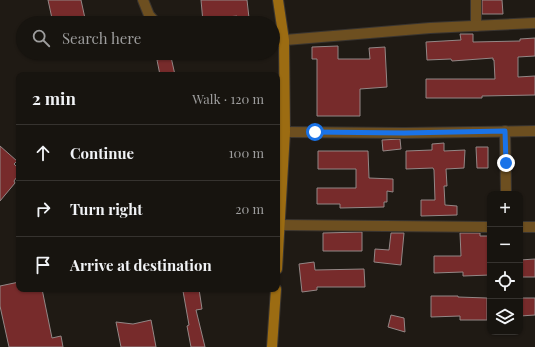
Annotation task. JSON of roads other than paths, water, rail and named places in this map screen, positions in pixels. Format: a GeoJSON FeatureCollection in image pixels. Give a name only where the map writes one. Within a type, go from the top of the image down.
{"type":"FeatureCollection","features":[{"type":"Feature","properties":{"kind":"street"},"geometry":{"type":"LineString","coordinates":[[143,0],[150,16]]}},
{"type":"Feature","properties":{"kind":"street"},"geometry":{"type":"LineString","coordinates":[[278,0],[284,40],[285,132],[280,225],[487,227]]}},
{"type":"Feature","properties":{"kind":"street"},"geometry":{"type":"LineString","coordinates":[[476,0],[476,26]]}},
{"type":"Feature","properties":{"kind":"street"},"geometry":{"type":"LineString","coordinates":[[280,40],[430,28],[535,23]]}},
{"type":"Feature","properties":{"kind":"street"},"geometry":{"type":"LineString","coordinates":[[505,131],[506,191]]}},
{"type":"Feature","properties":{"kind":"street"},"geometry":{"type":"LineString","coordinates":[[285,132],[404,133],[535,131]]}},
{"type":"Feature","properties":{"kind":"street"},"geometry":{"type":"LineString","coordinates":[[523,227],[535,227]]}},
{"type":"Feature","properties":{"kind":"street"},"geometry":{"type":"LineString","coordinates":[[272,347],[276,292]]}}]}
